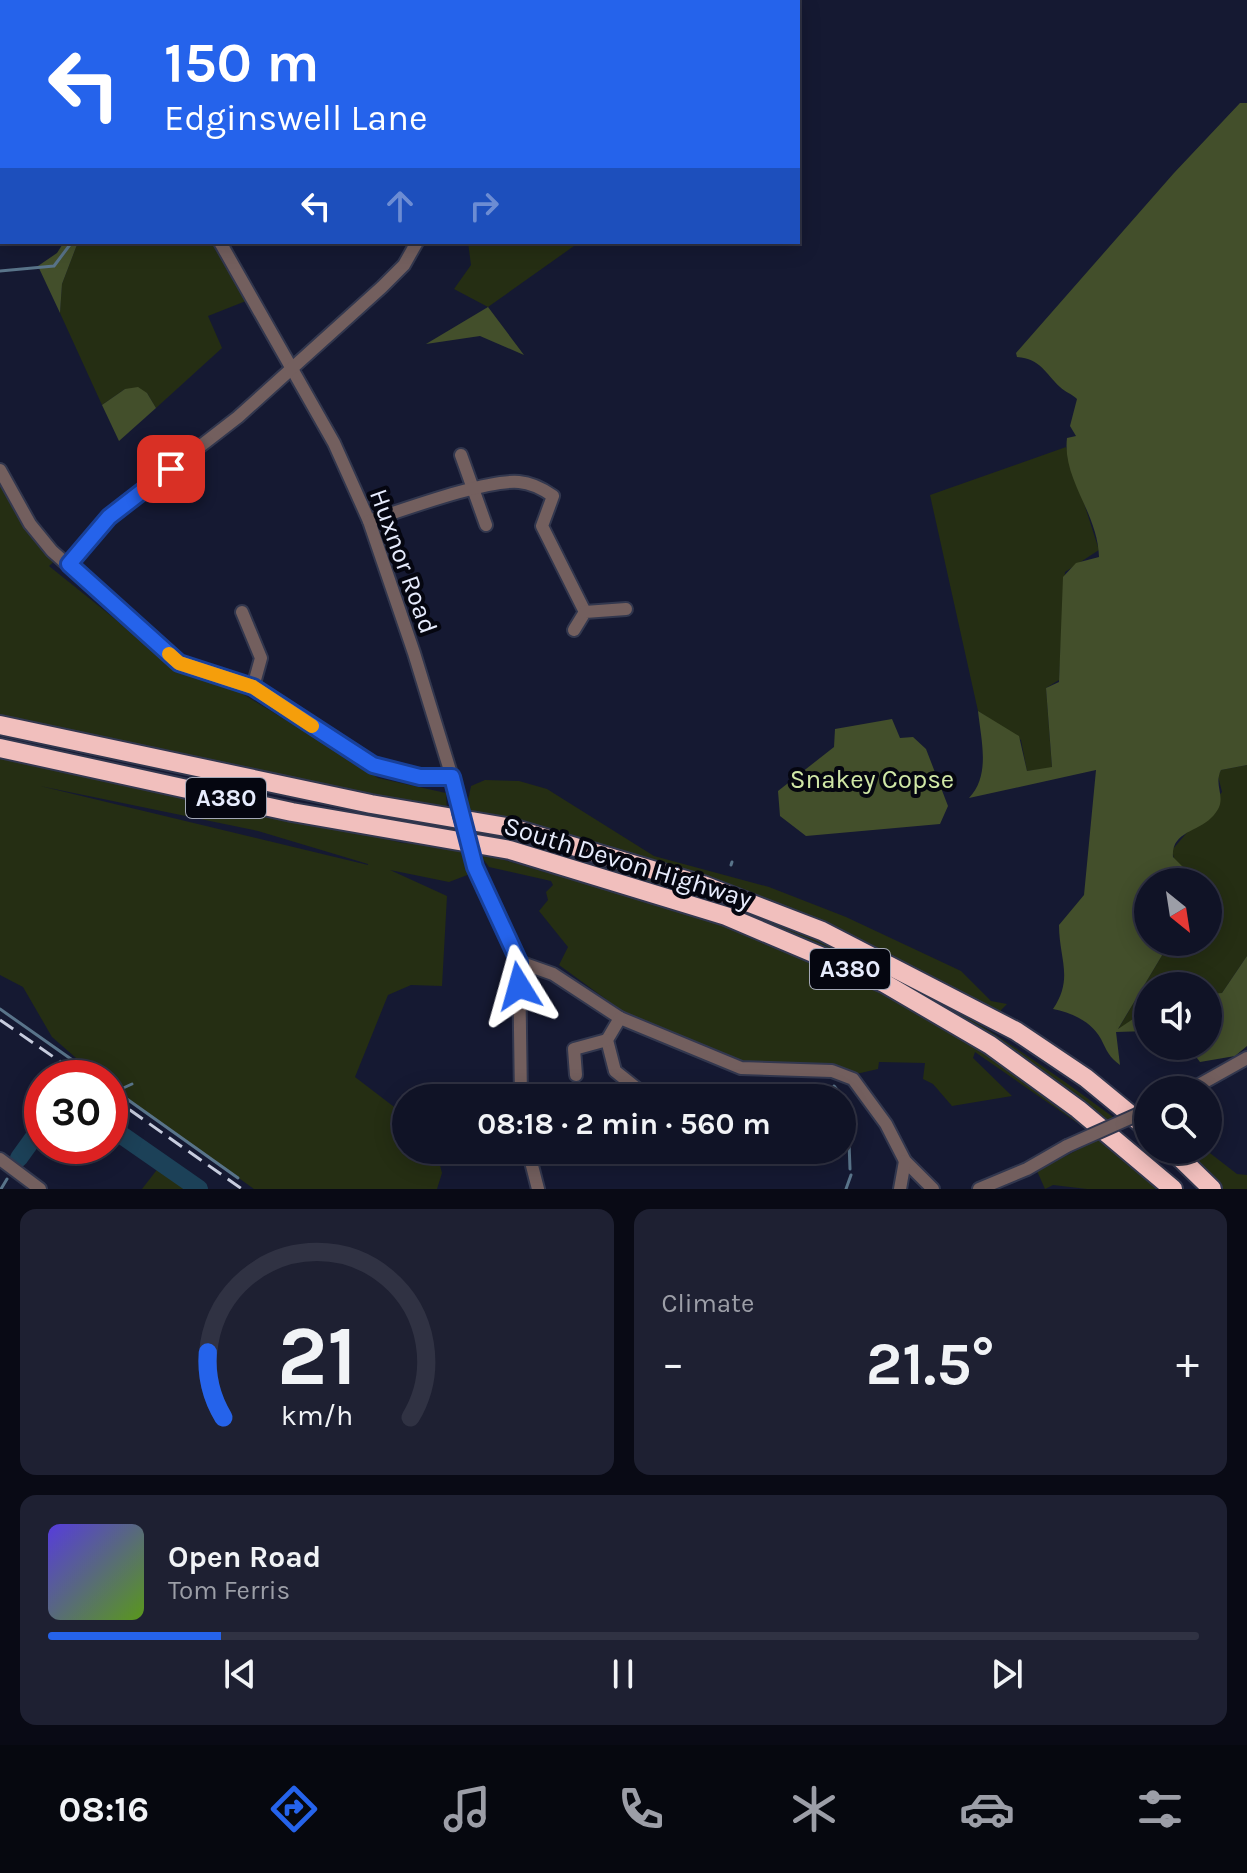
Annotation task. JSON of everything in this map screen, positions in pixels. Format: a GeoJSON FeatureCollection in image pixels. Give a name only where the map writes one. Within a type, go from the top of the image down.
{"type":"FeatureCollection","features":[{"type":"Feature","properties":{"kind":"highway","name":"South Devon Highway"},"geometry":{"type":"LineString","coordinates":[[0,725],[371,804],[512,828],[703,885],[822,931],[1016,1031],[1086,1078],[1134,1117]]}},
{"type":"Feature","properties":{"kind":"highway","name":"South Devon Highway"},"geometry":{"type":"LineString","coordinates":[[0,748],[292,812],[510,850],[726,916],[884,983],[990,1045],[1078,1109],[1173,1189]]}},
{"type":"Feature","properties":{"kind":"highway"},"geometry":{"type":"LineString","coordinates":[[1186,1164],[1212,1189]]}},
{"type":"Feature","properties":{"kind":"street","name":"Huxnor Road"},"geometry":{"type":"LineString","coordinates":[[221,244],[334,443],[369,521],[452,777],[475,867],[519,962]]}},
{"type":"Feature","properties":{"kind":"street"},"geometry":{"type":"LineString","coordinates":[[69,564],[109,517],[238,417],[393,276],[416,244]]}},
{"type":"Feature","properties":{"kind":"street"},"geometry":{"type":"LineString","coordinates":[[461,455],[486,525]]}},
{"type":"Feature","properties":{"kind":"street"},"geometry":{"type":"LineString","coordinates":[[0,470],[30,524],[69,564],[179,663],[253,687],[373,765],[420,777],[452,777]]}},
{"type":"Feature","properties":{"kind":"street"},"geometry":{"type":"LineString","coordinates":[[369,521],[515,481],[540,487],[553,496],[542,526],[585,612]]}},
{"type":"Feature","properties":{"kind":"street"},"geometry":{"type":"LineString","coordinates":[[585,612],[626,609]]}},
{"type":"Feature","properties":{"kind":"street"},"geometry":{"type":"LineString","coordinates":[[242,612],[261,658],[253,687]]}},
{"type":"Feature","properties":{"kind":"street"},"geometry":{"type":"LineString","coordinates":[[574,630],[585,612]]}},
{"type":"Feature","properties":{"kind":"street"},"geometry":{"type":"LineString","coordinates":[[521,1084],[519,962],[553,974],[620,1018],[741,1068],[832,1071],[853,1079],[886,1124],[905,1161],[933,1189]]}},
{"type":"Feature","properties":{"kind":"street"},"geometry":{"type":"LineString","coordinates":[[576,1075],[574,1049],[607,1040],[620,1018]]}},
{"type":"Feature","properties":{"kind":"street"},"geometry":{"type":"LineString","coordinates":[[607,1040],[615,1071],[631,1084]]}},
{"type":"Feature","properties":{"kind":"street"},"geometry":{"type":"LineString","coordinates":[[1215,1076],[1247,1058]]}},
{"type":"Feature","properties":{"kind":"street"},"geometry":{"type":"LineString","coordinates":[[979,1189],[1134,1116]]}},
{"type":"Feature","properties":{"kind":"street"},"geometry":{"type":"LineString","coordinates":[[0,1159],[40,1189]]}},
{"type":"Feature","properties":{"kind":"street"},"geometry":{"type":"LineString","coordinates":[[900,1189],[905,1161]]}},
{"type":"Feature","properties":{"kind":"street"},"geometry":{"type":"LineString","coordinates":[[532,1164],[538,1189]]}},
{"type":"Feature","properties":{"kind":"green space"},"geometry":{"type":"Polygon","coordinates":[[[1240,103],[1247,103],[1247,765],[1221,770],[1218,782],[1221,799],[1217,811],[1176,842],[1173,857],[1184,868],[1134,868],[1134,956],[1162,956],[1152,972],[1134,972],[1134,1002],[1118,1029],[1134,1018],[1134,1031],[1116,1032],[1120,1065],[1086,1023],[1053,1009],[1063,988],[1064,978],[1059,925],[1084,895],[1096,770],[969,798],[976,789],[982,768],[978,711],[1019,736],[1027,771],[1052,767],[1046,688],[1059,682],[1063,577],[1076,563],[1099,557],[1093,526],[1067,453],[1067,438],[1076,436],[1070,426],[1077,399],[1037,364],[1017,357],[1016,353],[1174,173],[1240,103]]]}},
{"type":"Feature","properties":{"kind":"green space"},"geometry":{"type":"Polygon","coordinates":[[[63,244],[77,244],[62,284],[60,313],[38,266],[57,253],[63,244]]]}},
{"type":"Feature","properties":{"kind":"green space"},"geometry":{"type":"Polygon","coordinates":[[[77,244],[216,244],[246,301],[208,316],[222,348],[156,408],[147,393],[125,389],[102,405],[60,313],[62,284],[77,244]]]}},
{"type":"Feature","properties":{"kind":"green space"},"geometry":{"type":"Polygon","coordinates":[[[468,244],[574,246],[488,307],[454,289],[471,265],[468,244]]]}},
{"type":"Feature","properties":{"kind":"green space"},"geometry":{"type":"Polygon","coordinates":[[[488,307],[524,355],[480,336],[426,344],[488,307]]]}},
{"type":"Feature","properties":{"kind":"green space"},"geometry":{"type":"Polygon","coordinates":[[[138,387],[147,393],[156,408],[119,441],[102,405],[125,389],[138,387]]]}},
{"type":"Feature","properties":{"kind":"green space"},"geometry":{"type":"Polygon","coordinates":[[[1066,447],[1099,550],[1065,572],[1059,680],[1046,688],[1052,768],[1027,771],[1021,740],[978,711],[930,495],[1066,447]]]}},
{"type":"Feature","properties":{"kind":"green space"},"geometry":{"type":"Polygon","coordinates":[[[0,483],[41,544],[57,559],[49,566],[165,659],[228,685],[378,778],[446,793],[447,811],[0,728],[0,483]]]}},
{"type":"Feature","properties":{"kind":"green space","name":"Snakey Copse"},"geometry":{"type":"Polygon","coordinates":[[[892,719],[900,738],[913,737],[926,749],[948,806],[940,824],[806,836],[780,816],[778,791],[834,747],[835,729],[892,719]]]}},
{"type":"Feature","properties":{"kind":"green space"},"geometry":{"type":"Polygon","coordinates":[[[0,753],[403,843],[458,846],[471,865],[470,874],[449,882],[390,870],[447,896],[442,986],[411,985],[388,995],[355,1077],[392,1105],[392,1164],[440,1164],[442,1173],[437,1189],[254,1189],[128,1099],[128,1060],[78,1060],[52,1037],[23,987],[0,975],[0,753]],[[40,786],[368,865],[258,831],[40,786]]]}},
{"type":"Feature","properties":{"kind":"green space"},"geometry":{"type":"Polygon","coordinates":[[[1247,765],[1247,956],[1222,993],[1222,972],[1152,972],[1162,956],[1222,956],[1222,868],[1182,868],[1174,859],[1172,850],[1222,792],[1218,776],[1221,770],[1247,765]]]}},
{"type":"Feature","properties":{"kind":"green space"},"geometry":{"type":"Polygon","coordinates":[[[485,780],[519,781],[547,789],[654,856],[769,887],[846,917],[961,971],[991,1001],[1007,1004],[1001,1010],[1003,1020],[976,1011],[865,949],[465,814],[471,786],[485,780]]]}},
{"type":"Feature","properties":{"kind":"green space"},"geometry":{"type":"Polygon","coordinates":[[[470,832],[699,895],[819,938],[950,1006],[1113,1117],[1104,1121],[888,979],[473,839],[470,832]]]}},
{"type":"Feature","properties":{"kind":"green space"},"geometry":{"type":"Polygon","coordinates":[[[477,851],[710,919],[802,951],[911,1005],[1003,1063],[1093,1126],[1086,1129],[975,1052],[973,1058],[1012,1096],[952,1106],[933,1084],[923,1079],[925,1063],[879,1062],[878,1069],[856,1074],[832,1064],[744,1062],[622,1011],[559,965],[568,947],[539,911],[548,900],[546,892],[553,885],[551,881],[489,867],[477,851]]]}},
{"type":"Feature","properties":{"kind":"green space"},"geometry":{"type":"Polygon","coordinates":[[[1247,956],[1247,1046],[1235,1056],[1222,1058],[1222,993],[1247,956]]]}},
{"type":"Feature","properties":{"kind":"green space"},"geometry":{"type":"Polygon","coordinates":[[[1134,1002],[1134,1019],[1117,1031],[1134,1002]]]}},
{"type":"Feature","properties":{"kind":"green space"},"geometry":{"type":"Polygon","coordinates":[[[1104,1136],[1163,1189],[1087,1189],[1053,1185],[1045,1189],[1037,1171],[1104,1136]]]}},
{"type":"Feature","properties":{"kind":"green space"},"geometry":{"type":"Polygon","coordinates":[[[163,1162],[203,1189],[142,1189],[163,1162]]]}},
{"type":"Feature","properties":{"kind":"green space"},"geometry":{"type":"Polygon","coordinates":[[[1222,1162],[1237,1174],[1247,1175],[1247,1189],[1211,1189],[1185,1164],[1222,1162]]]}},
{"type":"Feature","properties":{"kind":"waterway"},"geometry":{"type":"LineString","coordinates":[[0,271],[54,266],[70,244]]}},
{"type":"Feature","properties":{"kind":"waterway"},"geometry":{"type":"LineString","coordinates":[[0,1009],[72,1060]]}},
{"type":"Feature","properties":{"kind":"waterway"},"geometry":{"type":"LineString","coordinates":[[128,1086],[132,1084]]}},
{"type":"Feature","properties":{"kind":"waterway"},"geometry":{"type":"LineString","coordinates":[[128,1100],[238,1178]]}},
{"type":"Feature","properties":{"kind":"waterway"},"geometry":{"type":"LineString","coordinates":[[128,1140],[199,1189]]}},
{"type":"Feature","properties":{"kind":"waterway"},"geometry":{"type":"LineString","coordinates":[[19,1158],[24,1151]]}},
{"type":"Feature","properties":{"kind":"waterway"},"geometry":{"type":"LineString","coordinates":[[850,1164],[850,1169]]}},
{"type":"Feature","properties":{"kind":"waterway"},"geometry":{"type":"LineString","coordinates":[[846,1189],[851,1175]]}},
{"type":"Feature","properties":{"kind":"waterway"},"geometry":{"type":"LineString","coordinates":[[1,1189],[7,1179]]}},
{"type":"Feature","properties":{"kind":"railway"},"geometry":{"type":"LineString","coordinates":[[0,1020],[58,1060]]}},
{"type":"Feature","properties":{"kind":"railway"},"geometry":{"type":"LineString","coordinates":[[128,1109],[242,1189]]}},
{"type":"Feature","properties":{"kind":"slow traffic"},"geometry":{"type":"LineString","coordinates":[[169,654],[179,663],[234,678],[253,687],[312,726]]}},
{"type":"Feature","properties":{"kind":"route"},"geometry":{"type":"LineString","coordinates":[[171,469],[109,517],[69,564],[179,663],[234,678],[253,687],[373,765],[420,777],[452,777],[475,867],[519,962],[519,986]]}}]}
